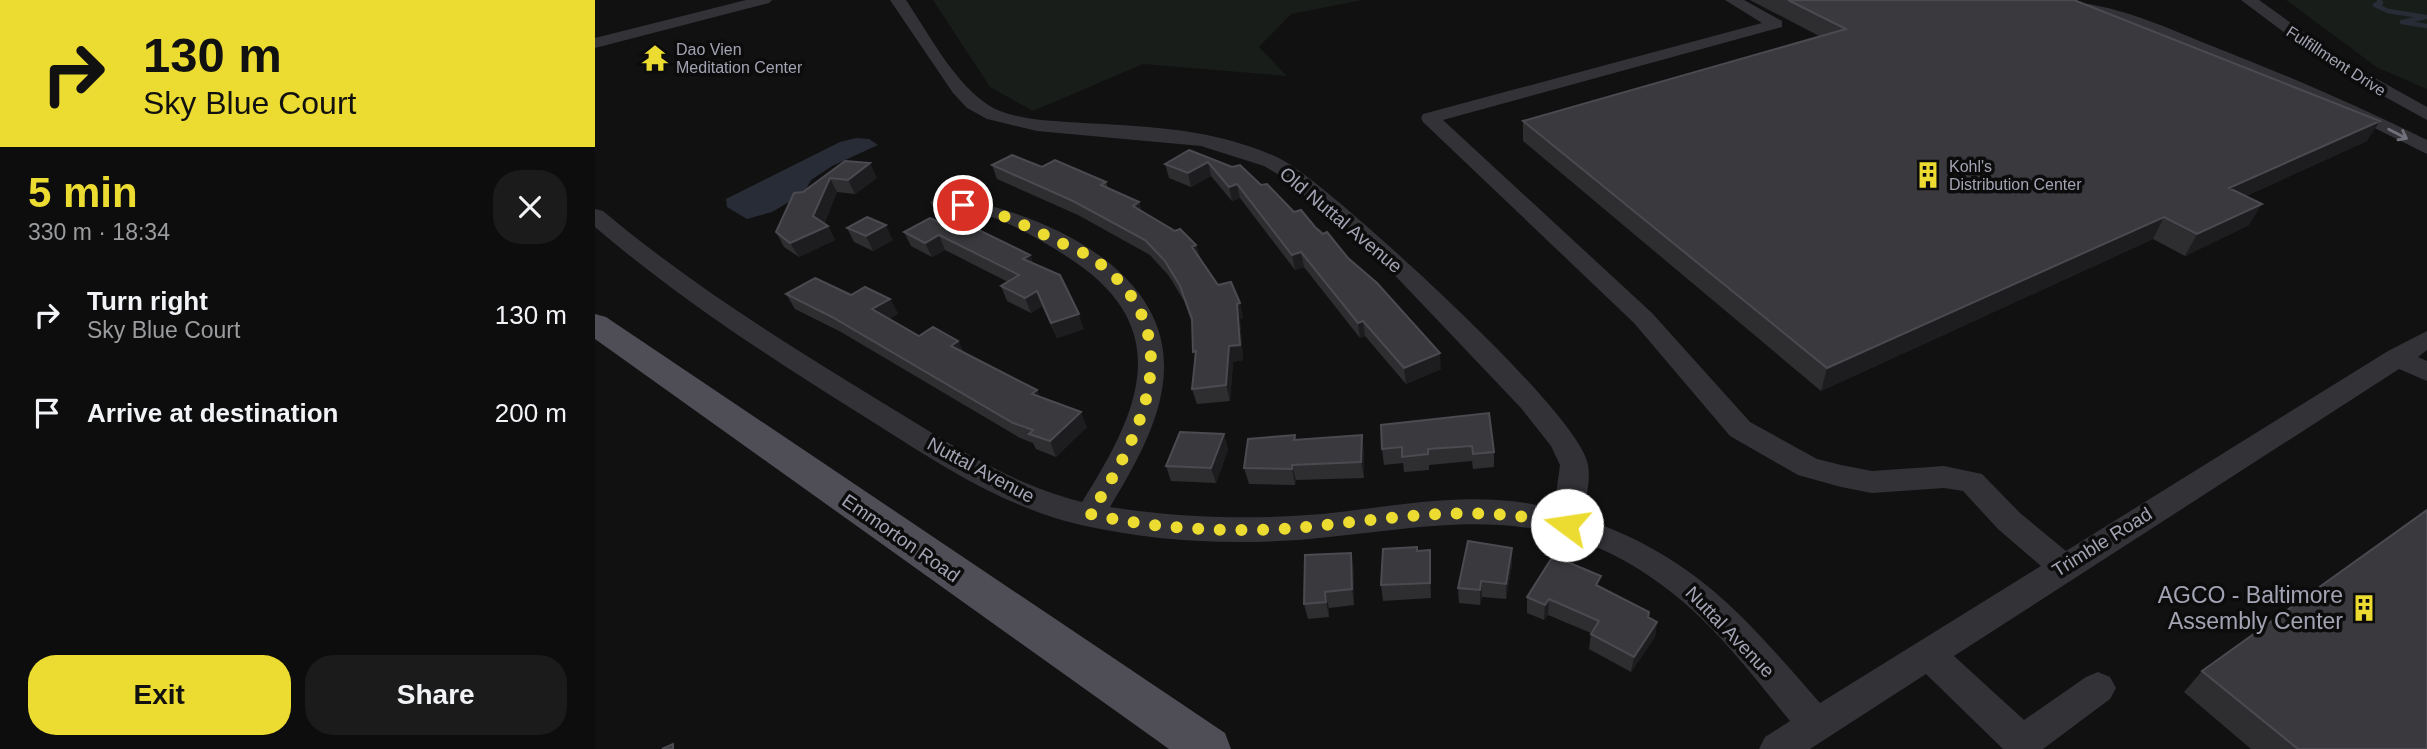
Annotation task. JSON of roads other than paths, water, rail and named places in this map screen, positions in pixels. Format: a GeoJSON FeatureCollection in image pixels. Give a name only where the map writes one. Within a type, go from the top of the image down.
{"type":"FeatureCollection","features":[{"type":"Feature","properties":{"kind":"main road","name":"Emmorton Road"},"geometry":{"type":"LineString","coordinates":[[595,324],[706,404],[1208,749]]}},
{"type":"Feature","properties":{"kind":"street"},"geometry":{"type":"LineString","coordinates":[[595,43],[764,0]]}},
{"type":"Feature","properties":{"kind":"street","name":"Old Nuttal Avenue"},"geometry":{"type":"LineString","coordinates":[[898,0],[959,89],[974,104],[994,115],[1037,125],[1152,133],[1202,140],[1237,149],[1271,162],[1291,174],[1395,262],[1531,401],[1563,442],[1574,465],[1567,525]]}},
{"type":"Feature","properties":{"kind":"street"},"geometry":{"type":"LineString","coordinates":[[1733,0],[1776,24],[1430,118],[1643,318],[1740,429],[1808,467],[1841,476],[1872,482],[1944,477],[1972,482],[2008,521],[2063,567]]}},
{"type":"Feature","properties":{"kind":"street"},"geometry":{"type":"LineString","coordinates":[[2046,0],[2110,10],[2326,97],[2427,149]]}},
{"type":"Feature","properties":{"kind":"street","name":"Fulfillment Drive"},"geometry":{"type":"LineString","coordinates":[[2249,0],[2304,45],[2368,85],[2427,114]]}},
{"type":"Feature","properties":{"kind":"street"},"geometry":{"type":"LineString","coordinates":[[941,202],[985,208],[1093,259],[1131,295],[1141,315],[1152,360],[1138,430],[1090,514]]}},
{"type":"Feature","properties":{"kind":"street","name":"Nuttal Avenue"},"geometry":{"type":"LineString","coordinates":[[595,216],[678,283],[753,335],[963,465],[1052,506],[1090,514],[1236,529],[1294,528],[1459,513],[1523,514],[1567,525],[1639,554],[1677,578],[1720,615],[1816,725]]}},
{"type":"Feature","properties":{"kind":"street","name":"Trimble Road"},"geometry":{"type":"LineString","coordinates":[[1778,749],[2427,339]]}},
{"type":"Feature","properties":{"kind":"street"},"geometry":{"type":"LineString","coordinates":[[2397,356],[2427,372]]}},
{"type":"Feature","properties":{"kind":"street"},"geometry":{"type":"LineString","coordinates":[[1928,653],[2024,746],[2098,688]]}},
{"type":"Feature","properties":{"kind":"waterway"},"geometry":{"type":"LineString","coordinates":[[2379,0],[2381,3],[2375,5],[2388,11],[2426,17],[2402,22],[2427,26]]}},
{"type":"Feature","properties":{"kind":"place","name":"Dao Vien Meditation Center"},"geometry":{"type":"Point","coordinates":[655,58]}},
{"type":"Feature","properties":{"kind":"place","name":"Kohl's Distribution Center"},"geometry":{"type":"Point","coordinates":[1928,175]}},
{"type":"Feature","properties":{"kind":"place","name":"AGCO - Baltimore Assembly Center"},"geometry":{"type":"Point","coordinates":[2364,608]}}]}
